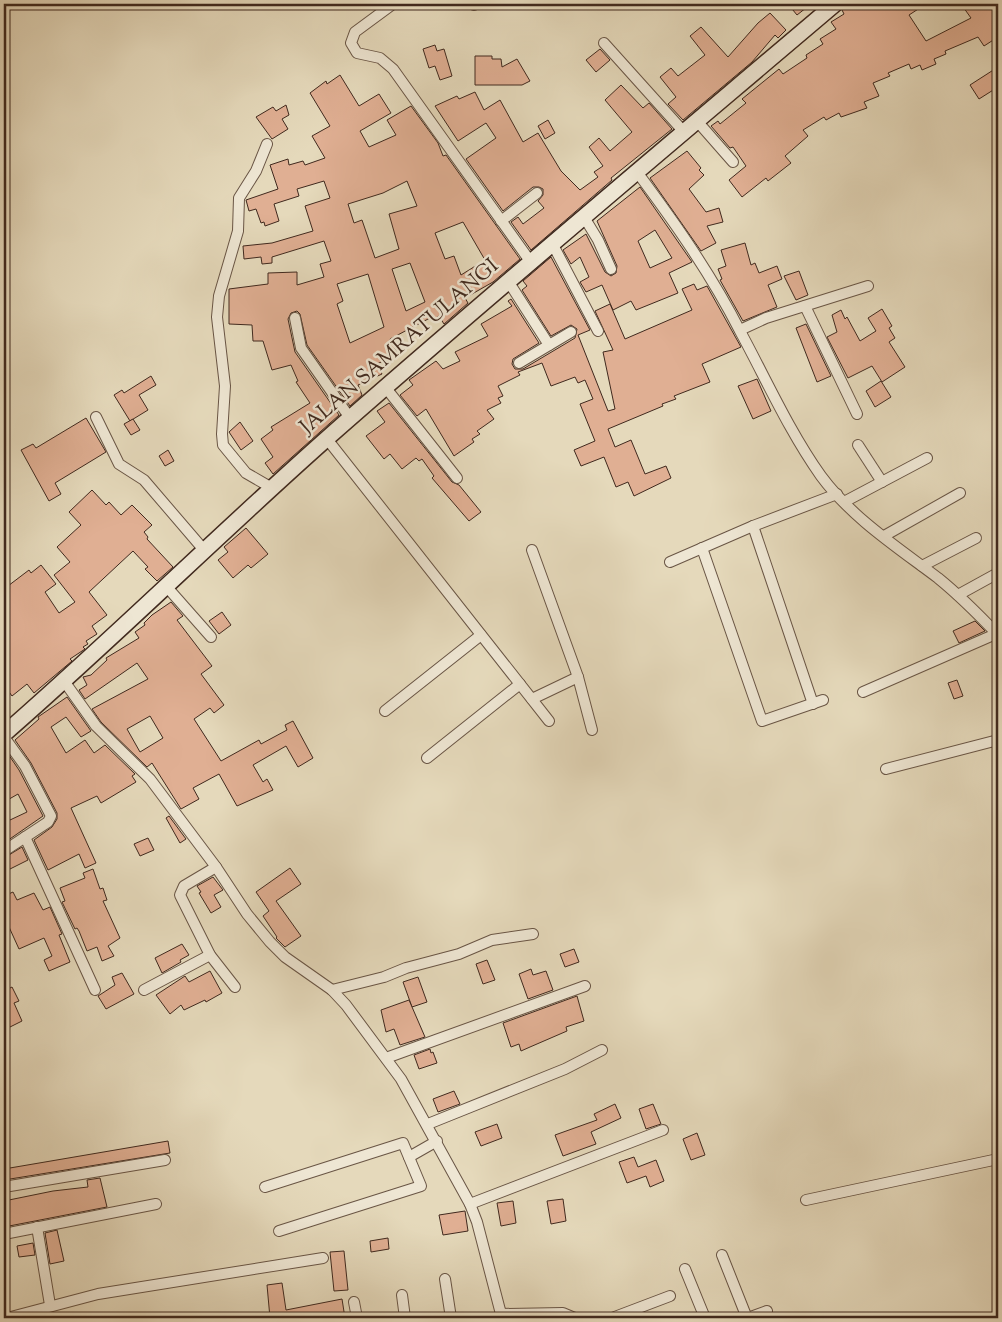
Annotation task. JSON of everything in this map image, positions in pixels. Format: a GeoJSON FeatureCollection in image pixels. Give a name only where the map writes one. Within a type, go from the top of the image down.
{"type":"FeatureCollection","features":[{"type":"Feature","properties":{"kind":"main road","name":"JALAN SAMRATULANGI"},"geometry":{"type":"LineString","coordinates":[[4,735],[350,418],[530,261],[638,172],[835,4]]}},
{"type":"Feature","properties":{"kind":"street"},"geometry":{"type":"LineString","coordinates":[[393,4],[361,26],[352,37],[351,43],[357,53],[383,60],[394,70],[530,261]]}},
{"type":"Feature","properties":{"kind":"street"},"geometry":{"type":"LineString","coordinates":[[604,43],[684,132]]}},
{"type":"Feature","properties":{"kind":"street"},"geometry":{"type":"LineString","coordinates":[[697,121],[733,162]]}},
{"type":"Feature","properties":{"kind":"street"},"geometry":{"type":"LineString","coordinates":[[267,144],[256,171],[239,198],[238,231],[219,296],[216,317],[225,386],[223,445],[246,473],[272,488]]}},
{"type":"Feature","properties":{"kind":"street"},"geometry":{"type":"LineString","coordinates":[[638,172],[688,241],[740,330],[781,409],[817,469],[840,498],[958,595],[998,634],[863,692]]}},
{"type":"Feature","properties":{"kind":"street"},"geometry":{"type":"LineString","coordinates":[[501,221],[537,193]]}},
{"type":"Feature","properties":{"kind":"street"},"geometry":{"type":"LineString","coordinates":[[584,217],[598,240],[611,269]]}},
{"type":"Feature","properties":{"kind":"street"},"geometry":{"type":"LineString","coordinates":[[552,243],[598,331]]}},
{"type":"Feature","properties":{"kind":"street"},"geometry":{"type":"LineString","coordinates":[[508,280],[549,345]]}},
{"type":"Feature","properties":{"kind":"street"},"geometry":{"type":"LineString","coordinates":[[740,330],[766,318],[868,286]]}},
{"type":"Feature","properties":{"kind":"street"},"geometry":{"type":"LineString","coordinates":[[805,306],[857,414]]}},
{"type":"Feature","properties":{"kind":"street"},"geometry":{"type":"LineString","coordinates":[[295,318],[300,348],[350,418]]}},
{"type":"Feature","properties":{"kind":"street"},"geometry":{"type":"LineString","coordinates":[[520,363],[571,332]]}},
{"type":"Feature","properties":{"kind":"street"},"geometry":{"type":"LineString","coordinates":[[386,388],[458,478]]}},
{"type":"Feature","properties":{"kind":"street"},"geometry":{"type":"LineString","coordinates":[[96,417],[119,464],[144,480],[204,550]]}},
{"type":"Feature","properties":{"kind":"street"},"geometry":{"type":"LineString","coordinates":[[327,439],[550,721]]}},
{"type":"Feature","properties":{"kind":"street"},"geometry":{"type":"LineString","coordinates":[[858,445],[882,482]]}},
{"type":"Feature","properties":{"kind":"street"},"geometry":{"type":"LineString","coordinates":[[670,562],[753,526],[840,498],[882,482],[927,458]]}},
{"type":"Feature","properties":{"kind":"street"},"geometry":{"type":"LineString","coordinates":[[884,536],[960,493]]}},
{"type":"Feature","properties":{"kind":"street"},"geometry":{"type":"LineString","coordinates":[[702,548],[762,721],[818,702],[753,526]]}},
{"type":"Feature","properties":{"kind":"street"},"geometry":{"type":"LineString","coordinates":[[922,566],[976,538]]}},
{"type":"Feature","properties":{"kind":"street"},"geometry":{"type":"LineString","coordinates":[[532,550],[578,677],[592,730]]}},
{"type":"Feature","properties":{"kind":"street"},"geometry":{"type":"LineString","coordinates":[[958,595],[998,573]]}},
{"type":"Feature","properties":{"kind":"street"},"geometry":{"type":"LineString","coordinates":[[166,586],[211,637]]}},
{"type":"Feature","properties":{"kind":"street"},"geometry":{"type":"LineString","coordinates":[[386,711],[482,634]]}},
{"type":"Feature","properties":{"kind":"street"},"geometry":{"type":"LineString","coordinates":[[532,699],[578,677]]}},
{"type":"Feature","properties":{"kind":"street"},"geometry":{"type":"LineString","coordinates":[[64,681],[96,726],[150,779],[216,867],[232,893],[270,942],[284,957],[332,990],[346,1005],[401,1078],[428,1124],[470,1204],[477,1222],[501,1316],[554,1312],[569,1314],[575,1318]]}},
{"type":"Feature","properties":{"kind":"street"},"geometry":{"type":"LineString","coordinates":[[427,758],[520,684]]}},
{"type":"Feature","properties":{"kind":"street"},"geometry":{"type":"LineString","coordinates":[[4,735],[25,766],[51,816],[48,822],[4,851]]}},
{"type":"Feature","properties":{"kind":"street"},"geometry":{"type":"LineString","coordinates":[[886,769],[998,740]]}},
{"type":"Feature","properties":{"kind":"street"},"geometry":{"type":"LineString","coordinates":[[25,837],[95,990]]}},
{"type":"Feature","properties":{"kind":"street"},"geometry":{"type":"LineString","coordinates":[[216,867],[184,886],[180,895],[210,955],[235,987]]}},
{"type":"Feature","properties":{"kind":"street"},"geometry":{"type":"LineString","coordinates":[[332,990],[384,977],[406,968],[459,954],[492,940],[533,934]]}},
{"type":"Feature","properties":{"kind":"street"},"geometry":{"type":"LineString","coordinates":[[144,990],[210,955]]}},
{"type":"Feature","properties":{"kind":"street"},"geometry":{"type":"LineString","coordinates":[[386,1058],[585,986]]}},
{"type":"Feature","properties":{"kind":"street"},"geometry":{"type":"LineString","coordinates":[[428,1124],[566,1069],[602,1050]]}},
{"type":"Feature","properties":{"kind":"street"},"geometry":{"type":"LineString","coordinates":[[470,1204],[664,1130]]}},
{"type":"Feature","properties":{"kind":"street"},"geometry":{"type":"LineString","coordinates":[[409,1157],[437,1141]]}},
{"type":"Feature","properties":{"kind":"street"},"geometry":{"type":"LineString","coordinates":[[264,1187],[403,1142],[421,1186],[279,1231]]}},
{"type":"Feature","properties":{"kind":"street"},"geometry":{"type":"LineString","coordinates":[[806,1200],[998,1159]]}},
{"type":"Feature","properties":{"kind":"street"},"geometry":{"type":"LineString","coordinates":[[4,1187],[164,1160]]}},
{"type":"Feature","properties":{"kind":"street"},"geometry":{"type":"LineString","coordinates":[[4,1234],[156,1204]]}},
{"type":"Feature","properties":{"kind":"street"},"geometry":{"type":"LineString","coordinates":[[37,1227],[50,1305]]}},
{"type":"Feature","properties":{"kind":"street"},"geometry":{"type":"LineString","coordinates":[[722,1255],[748,1318],[767,1312]]}},
{"type":"Feature","properties":{"kind":"street"},"geometry":{"type":"LineString","coordinates":[[7,1318],[50,1305],[156,1283],[323,1258]]}},
{"type":"Feature","properties":{"kind":"street"},"geometry":{"type":"LineString","coordinates":[[685,1268],[705,1318]]}},
{"type":"Feature","properties":{"kind":"street"},"geometry":{"type":"LineString","coordinates":[[445,1279],[451,1318]]}},
{"type":"Feature","properties":{"kind":"street"},"geometry":{"type":"LineString","coordinates":[[402,1295],[405,1318]]}},
{"type":"Feature","properties":{"kind":"street"},"geometry":{"type":"LineString","coordinates":[[612,1318],[670,1296]]}},
{"type":"Feature","properties":{"kind":"street"},"geometry":{"type":"LineString","coordinates":[[354,1302],[357,1318]]}},
{"type":"Feature","properties":{"kind":"building"},"geometry":{"type":"Polygon","coordinates":[[[788,4],[811,4],[797,15],[788,4]]]}},
{"type":"Feature","properties":{"kind":"building"},"geometry":{"type":"Polygon","coordinates":[[[850,4],[926,4],[909,15],[926,41],[971,18],[961,4],[998,4],[998,37],[984,46],[978,37],[945,51],[946,54],[934,59],[936,64],[922,70],[920,65],[911,69],[909,64],[888,73],[890,76],[873,83],[879,96],[864,102],[867,108],[841,117],[839,113],[826,120],[824,117],[803,130],[808,136],[785,156],[791,163],[768,181],[766,178],[742,197],[729,180],[746,166],[733,147],[730,148],[711,126],[718,121],[720,124],[746,103],[742,99],[779,69],[783,74],[807,58],[806,55],[823,44],[820,39],[836,29],[831,22],[844,14],[842,10],[850,4]]]}},
{"type":"Feature","properties":{"kind":"building"},"geometry":{"type":"Polygon","coordinates":[[[770,13],[786,30],[778,38],[775,35],[752,62],[683,120],[668,104],[676,97],[660,77],[671,68],[678,76],[705,55],[690,36],[701,27],[728,57],[758,23],[770,13]]]}},
{"type":"Feature","properties":{"kind":"building"},"geometry":{"type":"Polygon","coordinates":[[[435,45],[437,51],[444,49],[452,76],[440,80],[435,66],[429,68],[423,49],[435,45]]]}},
{"type":"Feature","properties":{"kind":"building"},"geometry":{"type":"Polygon","coordinates":[[[600,49],[610,60],[596,72],[586,60],[600,49]]]}},
{"type":"Feature","properties":{"kind":"building"},"geometry":{"type":"Polygon","coordinates":[[[475,56],[492,56],[492,59],[501,59],[502,67],[517,59],[530,81],[522,85],[475,85],[475,56]]]}},
{"type":"Feature","properties":{"kind":"building"},"geometry":{"type":"Polygon","coordinates":[[[998,67],[998,87],[979,99],[970,85],[998,67]]]}},
{"type":"Feature","properties":{"kind":"building"},"geometry":{"type":"Polygon","coordinates":[[[340,75],[359,106],[379,94],[391,113],[360,131],[369,147],[396,135],[387,120],[411,106],[438,143],[443,156],[446,155],[520,259],[493,282],[465,298],[468,303],[444,324],[439,316],[431,321],[430,318],[390,339],[398,354],[377,364],[382,374],[358,385],[362,395],[350,406],[307,345],[300,314],[297,311],[291,313],[288,319],[295,352],[339,415],[273,474],[265,463],[273,457],[261,439],[273,430],[271,427],[310,403],[296,382],[298,381],[291,365],[272,370],[263,341],[253,341],[252,325],[229,324],[229,289],[268,284],[268,273],[297,272],[297,285],[324,277],[320,264],[331,261],[324,241],[272,257],[272,263],[262,264],[261,257],[244,259],[243,246],[272,243],[313,231],[305,206],[330,198],[324,181],[297,189],[299,196],[274,204],[279,221],[265,226],[264,222],[261,223],[256,209],[249,211],[246,200],[278,189],[270,165],[288,159],[289,165],[303,161],[305,165],[325,158],[312,136],[330,126],[310,93],[326,81],[327,84],[340,75]],[[407,181],[383,193],[348,204],[354,223],[362,220],[375,258],[399,249],[389,214],[417,206],[407,181]],[[463,222],[435,233],[445,259],[454,256],[461,275],[485,260],[463,222]],[[410,263],[392,269],[406,311],[425,302],[410,263]],[[368,274],[337,284],[343,301],[337,304],[350,343],[384,327],[368,274]]]}},
{"type":"Feature","properties":{"kind":"building"},"geometry":{"type":"Polygon","coordinates":[[[621,85],[643,108],[649,103],[672,129],[611,178],[612,180],[531,250],[511,222],[518,217],[523,224],[544,208],[538,201],[543,195],[543,189],[533,187],[503,211],[466,159],[496,138],[486,123],[458,141],[435,106],[457,96],[459,99],[475,92],[484,110],[500,100],[523,142],[538,133],[561,171],[580,190],[598,177],[594,172],[603,166],[589,147],[599,138],[610,151],[632,132],[605,100],[621,85]]]}},
{"type":"Feature","properties":{"kind":"building"},"geometry":{"type":"Polygon","coordinates":[[[286,105],[289,115],[282,119],[288,129],[272,139],[256,117],[273,107],[276,111],[286,105]]]}},
{"type":"Feature","properties":{"kind":"building"},"geometry":{"type":"Polygon","coordinates":[[[548,120],[555,133],[545,139],[538,126],[548,120]]]}},
{"type":"Feature","properties":{"kind":"building"},"geometry":{"type":"Polygon","coordinates":[[[687,151],[701,168],[699,170],[704,175],[689,189],[706,212],[719,208],[723,222],[707,226],[716,243],[701,251],[650,178],[687,151]]]}},
{"type":"Feature","properties":{"kind":"building"},"geometry":{"type":"Polygon","coordinates":[[[640,187],[692,262],[669,273],[678,293],[636,310],[631,301],[613,310],[602,285],[586,292],[580,282],[589,277],[580,257],[571,264],[563,250],[586,234],[605,272],[611,276],[616,273],[617,266],[597,221],[640,187]],[[655,230],[638,241],[650,268],[672,258],[655,230]]]}},
{"type":"Feature","properties":{"kind":"building"},"geometry":{"type":"Polygon","coordinates":[[[745,243],[751,265],[755,263],[759,273],[777,266],[782,279],[768,285],[777,307],[743,321],[720,280],[722,279],[718,269],[726,266],[721,250],[745,243]]]}},
{"type":"Feature","properties":{"kind":"building"},"geometry":{"type":"Polygon","coordinates":[[[551,257],[590,330],[578,335],[608,411],[615,409],[603,352],[613,350],[595,311],[610,304],[625,339],[692,310],[682,289],[694,284],[697,290],[707,286],[741,347],[702,364],[710,382],[674,396],[676,399],[662,404],[663,406],[608,429],[615,447],[631,440],[645,474],[666,466],[671,478],[634,496],[628,482],[616,487],[604,457],[581,466],[574,450],[595,441],[580,404],[593,399],[585,380],[578,383],[575,377],[551,386],[542,363],[518,372],[520,375],[498,386],[503,396],[498,398],[501,403],[487,410],[494,419],[477,431],[480,434],[472,439],[474,442],[454,456],[426,409],[417,416],[400,395],[413,385],[409,380],[436,361],[443,369],[460,361],[455,352],[488,336],[481,324],[512,306],[508,301],[511,299],[539,343],[513,359],[512,364],[515,369],[523,369],[575,338],[577,329],[571,325],[551,336],[522,290],[527,286],[523,281],[551,257]]]}},
{"type":"Feature","properties":{"kind":"building"},"geometry":{"type":"Polygon","coordinates":[[[799,271],[808,295],[796,300],[784,276],[799,271]]]}},
{"type":"Feature","properties":{"kind":"building"},"geometry":{"type":"Polygon","coordinates":[[[882,309],[892,326],[889,328],[895,338],[889,342],[905,367],[882,382],[872,366],[848,378],[827,337],[837,332],[832,315],[841,310],[860,341],[876,331],[868,318],[882,309]]]}},
{"type":"Feature","properties":{"kind":"building"},"geometry":{"type":"Polygon","coordinates":[[[806,324],[831,376],[817,382],[796,328],[806,324]]]}},
{"type":"Feature","properties":{"kind":"building"},"geometry":{"type":"Polygon","coordinates":[[[151,376],[156,385],[139,395],[148,410],[130,421],[114,395],[122,390],[124,393],[151,376]]]}},
{"type":"Feature","properties":{"kind":"building"},"geometry":{"type":"Polygon","coordinates":[[[757,379],[771,411],[753,419],[738,386],[757,379]]]}},
{"type":"Feature","properties":{"kind":"building"},"geometry":{"type":"Polygon","coordinates":[[[881,381],[891,397],[875,407],[866,391],[881,381]]]}},
{"type":"Feature","properties":{"kind":"building"},"geometry":{"type":"Polygon","coordinates":[[[389,403],[452,482],[459,485],[481,512],[469,521],[432,478],[434,476],[422,459],[419,461],[416,458],[402,469],[390,454],[384,459],[366,436],[385,422],[377,411],[389,403]]]}},
{"type":"Feature","properties":{"kind":"building"},"geometry":{"type":"Polygon","coordinates":[[[86,418],[106,452],[55,483],[61,494],[49,501],[21,450],[33,444],[36,448],[86,418]]]}},
{"type":"Feature","properties":{"kind":"building"},"geometry":{"type":"Polygon","coordinates":[[[133,419],[140,430],[131,435],[124,424],[133,419]]]}},
{"type":"Feature","properties":{"kind":"building"},"geometry":{"type":"Polygon","coordinates":[[[240,422],[253,441],[241,450],[229,432],[240,422]]]}},
{"type":"Feature","properties":{"kind":"building"},"geometry":{"type":"Polygon","coordinates":[[[168,450],[174,461],[165,466],[159,456],[168,450]]]}},
{"type":"Feature","properties":{"kind":"building"},"geometry":{"type":"Polygon","coordinates":[[[92,490],[106,505],[109,502],[121,515],[132,505],[152,525],[144,532],[148,537],[147,539],[173,567],[157,581],[145,569],[148,567],[133,551],[89,592],[107,615],[92,626],[97,634],[86,641],[88,644],[83,647],[85,649],[70,659],[72,661],[34,693],[27,684],[12,696],[4,685],[4,589],[29,570],[31,573],[41,565],[56,584],[45,592],[59,613],[75,602],[54,575],[70,562],[57,547],[81,525],[69,512],[92,490]]]}},
{"type":"Feature","properties":{"kind":"building"},"geometry":{"type":"Polygon","coordinates":[[[246,528],[268,554],[251,568],[248,565],[233,578],[218,560],[228,552],[224,547],[246,528]]]}},
{"type":"Feature","properties":{"kind":"building"},"geometry":{"type":"Polygon","coordinates":[[[171,602],[183,616],[177,620],[212,666],[201,674],[224,705],[214,713],[210,708],[194,719],[221,761],[259,740],[261,744],[287,730],[285,725],[293,721],[313,758],[298,767],[286,746],[253,765],[263,782],[267,779],[273,790],[237,806],[219,774],[193,788],[199,799],[181,809],[152,763],[147,767],[101,722],[92,709],[148,679],[137,663],[85,699],[79,690],[87,685],[83,677],[91,675],[107,660],[106,658],[139,638],[135,632],[145,625],[144,623],[171,602]],[[150,716],[127,729],[140,752],[163,738],[150,716]]]}},
{"type":"Feature","properties":{"kind":"building"},"geometry":{"type":"Polygon","coordinates":[[[222,612],[231,625],[219,634],[209,621],[222,612]]]}},
{"type":"Feature","properties":{"kind":"building"},"geometry":{"type":"Polygon","coordinates":[[[975,621],[985,631],[959,643],[953,631],[975,621]]]}},
{"type":"Feature","properties":{"kind":"building"},"geometry":{"type":"Polygon","coordinates":[[[957,680],[963,696],[954,699],[948,683],[957,680]]]}},
{"type":"Feature","properties":{"kind":"building"},"geometry":{"type":"Polygon","coordinates":[[[67,697],[91,731],[81,737],[66,717],[51,727],[66,753],[85,740],[94,753],[105,745],[135,774],[132,776],[136,782],[101,803],[97,796],[71,808],[96,863],[85,868],[79,854],[48,870],[34,840],[52,827],[57,819],[57,813],[31,763],[15,740],[39,719],[38,717],[67,697]]]}},
{"type":"Feature","properties":{"kind":"building"},"geometry":{"type":"Polygon","coordinates":[[[4,748],[19,770],[43,816],[4,843],[4,807],[10,820],[27,812],[18,794],[4,802],[4,748]]]}},
{"type":"Feature","properties":{"kind":"building"},"geometry":{"type":"Polygon","coordinates":[[[169,816],[186,839],[180,843],[166,818],[169,816]]]}},
{"type":"Feature","properties":{"kind":"building"},"geometry":{"type":"Polygon","coordinates":[[[148,838],[154,850],[140,856],[134,844],[148,838]]]}},
{"type":"Feature","properties":{"kind":"building"},"geometry":{"type":"Polygon","coordinates":[[[22,847],[28,860],[4,872],[4,858],[22,847]]]}},
{"type":"Feature","properties":{"kind":"building"},"geometry":{"type":"Polygon","coordinates":[[[290,868],[301,884],[276,901],[301,936],[285,947],[276,938],[263,916],[269,911],[256,892],[290,868]]]}},
{"type":"Feature","properties":{"kind":"building"},"geometry":{"type":"Polygon","coordinates":[[[93,869],[100,889],[103,888],[107,900],[103,901],[120,938],[108,946],[114,956],[102,961],[97,947],[87,951],[79,931],[77,928],[75,929],[62,902],[65,901],[60,888],[85,878],[83,873],[93,869]]]}},
{"type":"Feature","properties":{"kind":"building"},"geometry":{"type":"Polygon","coordinates":[[[213,877],[223,890],[214,895],[221,907],[211,913],[197,886],[213,877]]]}},
{"type":"Feature","properties":{"kind":"building"},"geometry":{"type":"Polygon","coordinates":[[[13,892],[17,900],[34,893],[43,910],[50,907],[62,934],[59,935],[70,962],[49,971],[44,960],[52,956],[44,938],[19,949],[4,916],[4,896],[13,892]]]}},
{"type":"Feature","properties":{"kind":"building"},"geometry":{"type":"Polygon","coordinates":[[[182,944],[189,955],[162,973],[155,958],[182,944]]]}},
{"type":"Feature","properties":{"kind":"building"},"geometry":{"type":"Polygon","coordinates":[[[574,949],[579,962],[565,967],[560,954],[574,949]]]}},
{"type":"Feature","properties":{"kind":"building"},"geometry":{"type":"Polygon","coordinates":[[[487,960],[495,980],[483,984],[476,964],[487,960]]]}},
{"type":"Feature","properties":{"kind":"building"},"geometry":{"type":"Polygon","coordinates":[[[531,969],[533,975],[546,971],[553,990],[528,999],[519,974],[531,969]]]}},
{"type":"Feature","properties":{"kind":"building"},"geometry":{"type":"Polygon","coordinates":[[[210,971],[222,993],[206,1002],[205,1000],[184,1010],[181,1005],[170,1014],[156,995],[185,976],[189,982],[210,971]]]}},
{"type":"Feature","properties":{"kind":"building"},"geometry":{"type":"Polygon","coordinates":[[[122,973],[134,994],[106,1009],[98,996],[115,985],[112,977],[122,973]]]}},
{"type":"Feature","properties":{"kind":"building"},"geometry":{"type":"Polygon","coordinates":[[[418,977],[427,1002],[412,1007],[403,982],[418,977]]]}},
{"type":"Feature","properties":{"kind":"building"},"geometry":{"type":"Polygon","coordinates":[[[4,980],[8,989],[12,987],[19,1001],[14,1003],[22,1021],[4,1030],[4,980]]]}},
{"type":"Feature","properties":{"kind":"building"},"geometry":{"type":"Polygon","coordinates":[[[577,996],[584,1021],[566,1027],[567,1031],[521,1051],[519,1044],[511,1047],[503,1023],[577,996]]]}},
{"type":"Feature","properties":{"kind":"building"},"geometry":{"type":"Polygon","coordinates":[[[409,1000],[425,1037],[400,1045],[394,1029],[386,1032],[381,1010],[409,1000]]]}},
{"type":"Feature","properties":{"kind":"building"},"geometry":{"type":"Polygon","coordinates":[[[430,1049],[437,1063],[419,1069],[414,1055],[430,1049]]]}},
{"type":"Feature","properties":{"kind":"building"},"geometry":{"type":"Polygon","coordinates":[[[454,1091],[460,1104],[438,1112],[433,1099],[454,1091]]]}},
{"type":"Feature","properties":{"kind":"building"},"geometry":{"type":"Polygon","coordinates":[[[615,1104],[621,1118],[591,1132],[596,1144],[563,1156],[555,1135],[597,1120],[594,1114],[615,1104]]]}},
{"type":"Feature","properties":{"kind":"building"},"geometry":{"type":"Polygon","coordinates":[[[653,1104],[661,1124],[646,1129],[639,1109],[653,1104]]]}},
{"type":"Feature","properties":{"kind":"building"},"geometry":{"type":"Polygon","coordinates":[[[497,1124],[502,1138],[481,1146],[475,1132],[497,1124]]]}},
{"type":"Feature","properties":{"kind":"building"},"geometry":{"type":"Polygon","coordinates":[[[697,1133],[705,1155],[691,1160],[683,1139],[697,1133]]]}},
{"type":"Feature","properties":{"kind":"building"},"geometry":{"type":"Polygon","coordinates":[[[168,1141],[170,1153],[4,1180],[4,1169],[168,1141]]]}},
{"type":"Feature","properties":{"kind":"building"},"geometry":{"type":"Polygon","coordinates":[[[634,1157],[638,1167],[656,1160],[664,1181],[650,1187],[646,1176],[627,1183],[619,1162],[634,1157]]]}},
{"type":"Feature","properties":{"kind":"building"},"geometry":{"type":"Polygon","coordinates":[[[100,1178],[107,1207],[4,1227],[4,1201],[53,1191],[88,1187],[87,1180],[100,1178]]]}},
{"type":"Feature","properties":{"kind":"building"},"geometry":{"type":"Polygon","coordinates":[[[563,1199],[566,1221],[551,1224],[547,1201],[563,1199]]]}},
{"type":"Feature","properties":{"kind":"building"},"geometry":{"type":"Polygon","coordinates":[[[513,1201],[516,1223],[501,1226],[497,1203],[513,1201]]]}},
{"type":"Feature","properties":{"kind":"building"},"geometry":{"type":"Polygon","coordinates":[[[465,1211],[468,1231],[443,1235],[439,1215],[465,1211]]]}},
{"type":"Feature","properties":{"kind":"building"},"geometry":{"type":"Polygon","coordinates":[[[57,1230],[64,1261],[50,1264],[45,1233],[57,1230]]]}},
{"type":"Feature","properties":{"kind":"building"},"geometry":{"type":"Polygon","coordinates":[[[388,1238],[389,1249],[371,1252],[370,1241],[388,1238]]]}},
{"type":"Feature","properties":{"kind":"building"},"geometry":{"type":"Polygon","coordinates":[[[33,1243],[35,1255],[19,1257],[17,1246],[33,1243]]]}},
{"type":"Feature","properties":{"kind":"building"},"geometry":{"type":"Polygon","coordinates":[[[344,1251],[348,1290],[334,1291],[330,1252],[344,1251]]]}},
{"type":"Feature","properties":{"kind":"building"},"geometry":{"type":"Polygon","coordinates":[[[282,1283],[286,1310],[342,1299],[345,1318],[270,1318],[267,1285],[282,1283]]]}}]}
